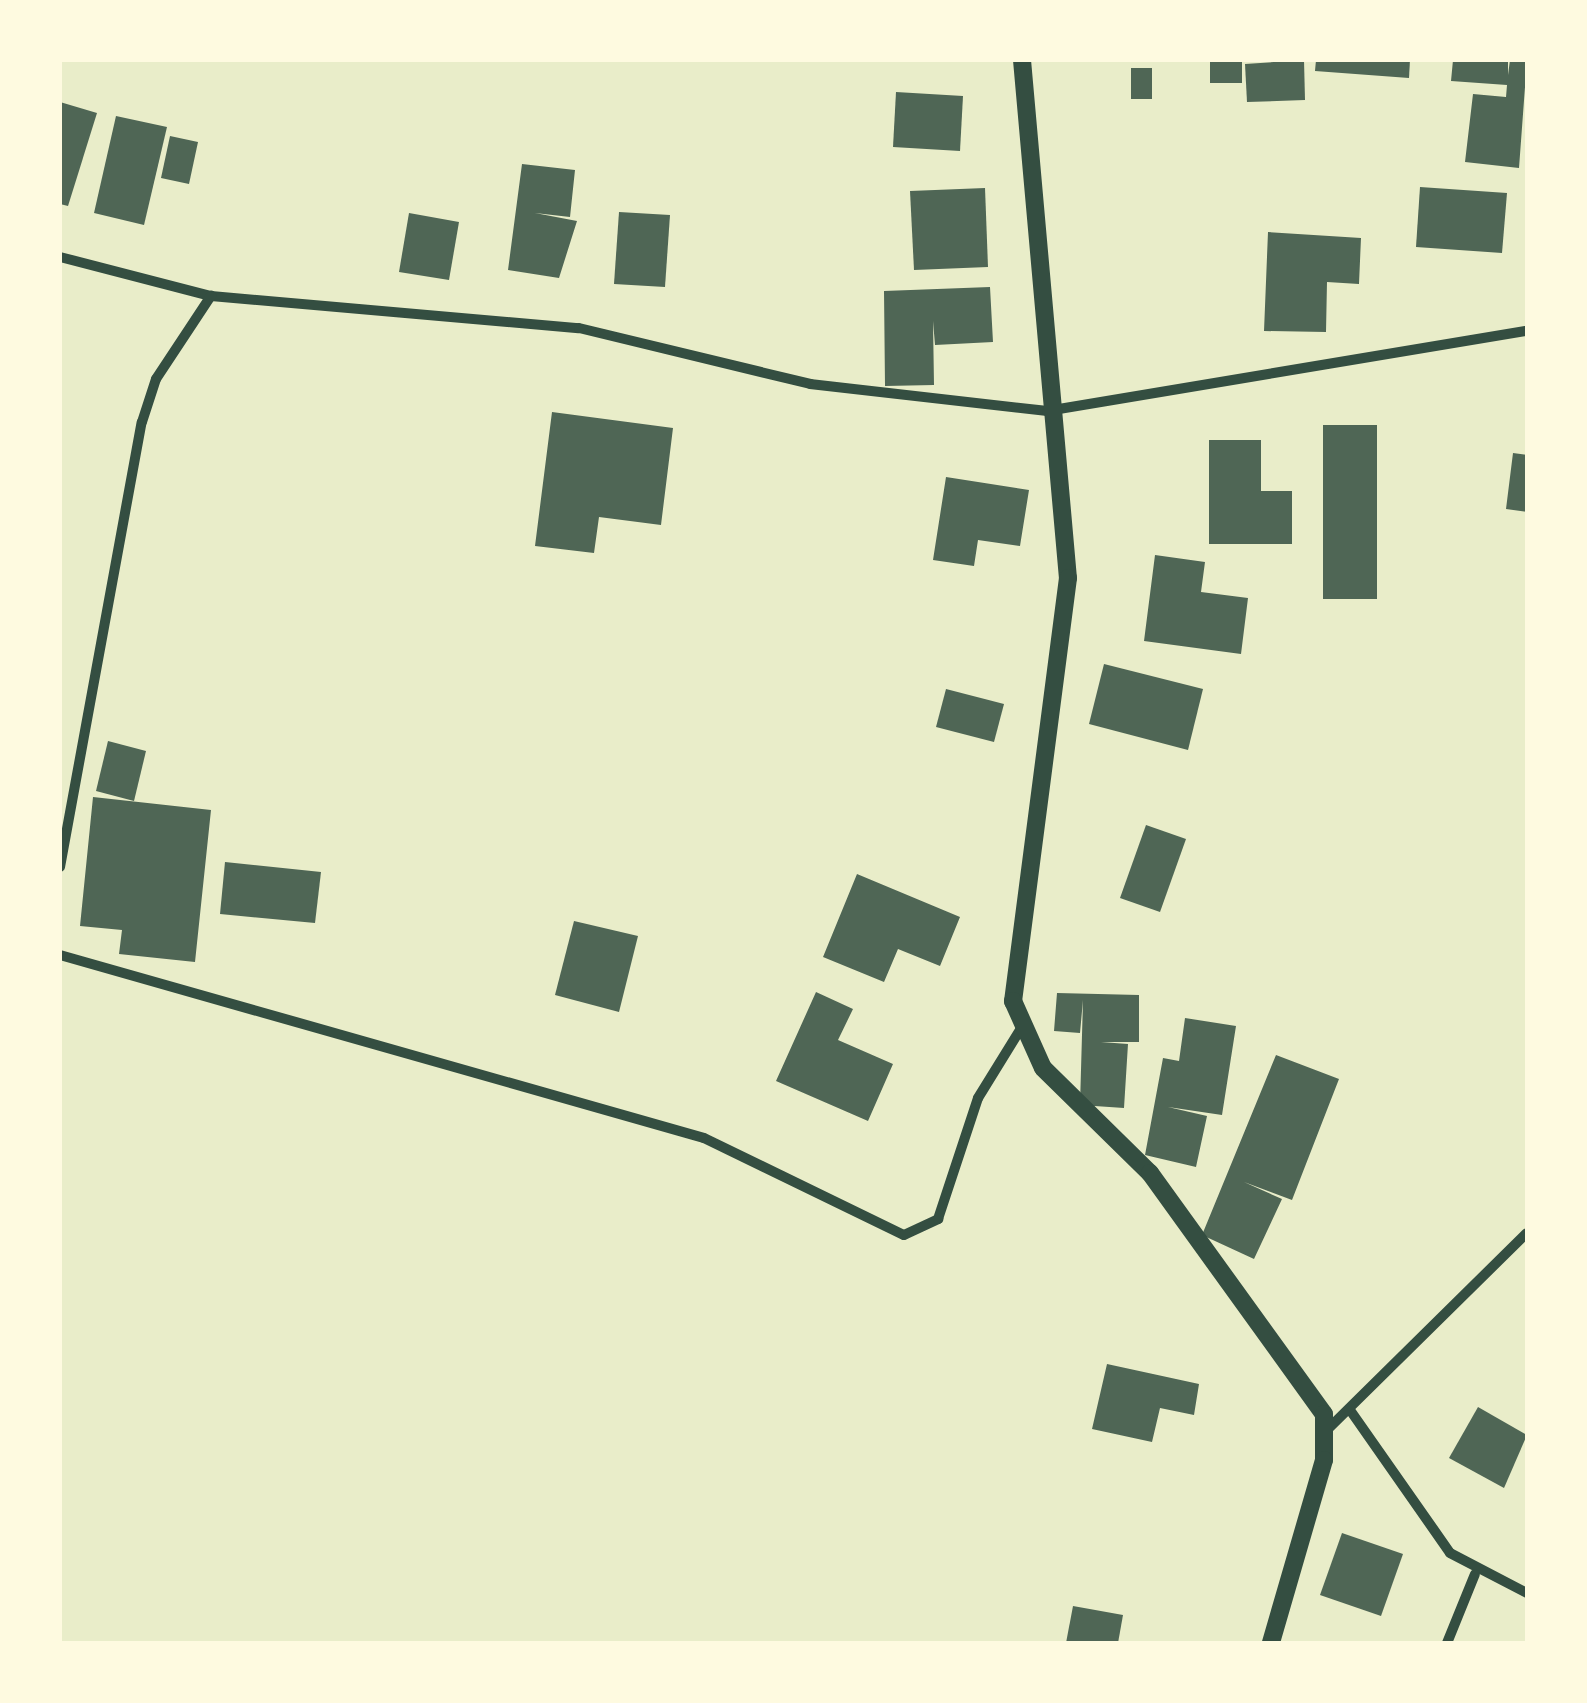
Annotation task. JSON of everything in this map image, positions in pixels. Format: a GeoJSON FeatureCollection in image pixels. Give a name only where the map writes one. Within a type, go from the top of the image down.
{"type":"FeatureCollection","features":[{"type":"Feature","properties":{"kind":"street"},"geometry":{"type":"LineString","coordinates":[[60,955],[704,1138],[904,1235],[938,1218],[978,1098],[1020,1030],[1018,908],[1067,611],[1046,411],[1022,60]]}},
{"type":"Feature","properties":{"kind":"street"},"geometry":{"type":"LineString","coordinates":[[60,257],[211,296],[579,328],[810,384],[1046,411],[1527,331]]}},
{"type":"Feature","properties":{"kind":"street"},"geometry":{"type":"LineString","coordinates":[[60,866],[142,422],[156,379],[211,296]]}},
{"type":"Feature","properties":{"kind":"street"},"geometry":{"type":"LineString","coordinates":[[1020,1030],[1083,1115],[1160,1186],[1283,1350],[1328,1430]]}},
{"type":"Feature","properties":{"kind":"street"},"geometry":{"type":"LineString","coordinates":[[1270,1643],[1328,1430],[1527,1233]]}},
{"type":"Feature","properties":{"kind":"street"},"geometry":{"type":"LineString","coordinates":[[1350,1410],[1450,1553],[1475,1574],[1527,1593]]}},
{"type":"Feature","properties":{"kind":"street"},"geometry":{"type":"LineString","coordinates":[[1446,1643],[1475,1574]]}},
{"type":"Feature","properties":{"kind":"building"},"geometry":{"type":"Polygon","coordinates":[[[1210,60],[1242,60],[1242,83],[1210,83],[1210,60]]]}},
{"type":"Feature","properties":{"kind":"building"},"geometry":{"type":"Polygon","coordinates":[[[1304,60],[1305,100],[1247,102],[1245,64],[1304,60]]]}},
{"type":"Feature","properties":{"kind":"building"},"geometry":{"type":"Polygon","coordinates":[[[1316,60],[1410,60],[1409,78],[1315,71],[1316,60]]]}},
{"type":"Feature","properties":{"kind":"building"},"geometry":{"type":"Polygon","coordinates":[[[1453,60],[1508,60],[1508,75],[1510,60],[1527,60],[1519,168],[1465,162],[1473,94],[1506,97],[1507,85],[1451,81],[1453,60]]]}},
{"type":"Feature","properties":{"kind":"building"},"geometry":{"type":"Polygon","coordinates":[[[1131,68],[1152,68],[1152,99],[1131,99],[1131,68]]]}},
{"type":"Feature","properties":{"kind":"building"},"geometry":{"type":"Polygon","coordinates":[[[896,92],[963,96],[960,151],[893,147],[896,92]]]}},
{"type":"Feature","properties":{"kind":"building"},"geometry":{"type":"Polygon","coordinates":[[[60,102],[97,113],[68,206],[60,204],[60,102]]]}},
{"type":"Feature","properties":{"kind":"building"},"geometry":{"type":"Polygon","coordinates":[[[116,116],[167,127],[144,225],[94,213],[116,116]]]}},
{"type":"Feature","properties":{"kind":"building"},"geometry":{"type":"Polygon","coordinates":[[[170,136],[198,142],[189,184],[161,178],[170,136]]]}},
{"type":"Feature","properties":{"kind":"building"},"geometry":{"type":"Polygon","coordinates":[[[522,164],[575,170],[570,217],[535,213],[577,221],[559,278],[508,270],[522,164]]]}},
{"type":"Feature","properties":{"kind":"building"},"geometry":{"type":"Polygon","coordinates":[[[1420,187],[1507,193],[1502,253],[1416,247],[1420,187]]]}},
{"type":"Feature","properties":{"kind":"building"},"geometry":{"type":"Polygon","coordinates":[[[985,188],[988,267],[914,270],[910,191],[985,188]]]}},
{"type":"Feature","properties":{"kind":"building"},"geometry":{"type":"Polygon","coordinates":[[[619,212],[670,215],[665,287],[614,284],[619,212]]]}},
{"type":"Feature","properties":{"kind":"building"},"geometry":{"type":"Polygon","coordinates":[[[409,213],[459,222],[449,280],[399,272],[409,213]]]}},
{"type":"Feature","properties":{"kind":"building"},"geometry":{"type":"Polygon","coordinates":[[[1268,232],[1361,238],[1359,284],[1327,282],[1326,332],[1264,331],[1268,232]]]}},
{"type":"Feature","properties":{"kind":"building"},"geometry":{"type":"Polygon","coordinates":[[[990,287],[993,342],[935,345],[933,321],[934,385],[885,386],[884,291],[990,287]]]}},
{"type":"Feature","properties":{"kind":"building"},"geometry":{"type":"Polygon","coordinates":[[[552,412],[673,428],[661,525],[599,517],[594,553],[535,546],[552,412]]]}},
{"type":"Feature","properties":{"kind":"building"},"geometry":{"type":"Polygon","coordinates":[[[1323,425],[1377,425],[1377,599],[1323,599],[1323,425]]]}},
{"type":"Feature","properties":{"kind":"building"},"geometry":{"type":"Polygon","coordinates":[[[1209,440],[1261,440],[1261,491],[1292,491],[1292,544],[1209,544],[1209,440]]]}},
{"type":"Feature","properties":{"kind":"building"},"geometry":{"type":"Polygon","coordinates":[[[1513,453],[1527,455],[1527,512],[1506,509],[1513,453]]]}},
{"type":"Feature","properties":{"kind":"building"},"geometry":{"type":"Polygon","coordinates":[[[946,477],[1029,490],[1020,546],[978,540],[974,566],[933,560],[946,477]]]}},
{"type":"Feature","properties":{"kind":"building"},"geometry":{"type":"Polygon","coordinates":[[[1155,555],[1205,562],[1201,592],[1248,598],[1241,654],[1144,641],[1155,555]]]}},
{"type":"Feature","properties":{"kind":"building"},"geometry":{"type":"Polygon","coordinates":[[[1104,664],[1203,689],[1188,750],[1089,724],[1104,664]]]}},
{"type":"Feature","properties":{"kind":"building"},"geometry":{"type":"Polygon","coordinates":[[[946,689],[1004,704],[994,742],[936,727],[946,689]]]}},
{"type":"Feature","properties":{"kind":"building"},"geometry":{"type":"Polygon","coordinates":[[[108,741],[146,751],[134,801],[96,791],[108,741]]]}},
{"type":"Feature","properties":{"kind":"building"},"geometry":{"type":"Polygon","coordinates":[[[93,797],[211,810],[195,962],[119,954],[122,930],[80,926],[93,797]]]}},
{"type":"Feature","properties":{"kind":"building"},"geometry":{"type":"Polygon","coordinates":[[[1146,825],[1186,839],[1160,912],[1120,898],[1146,825]]]}},
{"type":"Feature","properties":{"kind":"building"},"geometry":{"type":"Polygon","coordinates":[[[225,862],[321,872],[315,923],[220,914],[225,862]]]}},
{"type":"Feature","properties":{"kind":"building"},"geometry":{"type":"Polygon","coordinates":[[[857,874],[960,917],[940,966],[898,949],[884,982],[823,957],[857,874]]]}},
{"type":"Feature","properties":{"kind":"building"},"geometry":{"type":"Polygon","coordinates":[[[574,921],[638,936],[619,1012],[555,995],[574,921]]]}},
{"type":"Feature","properties":{"kind":"building"},"geometry":{"type":"Polygon","coordinates":[[[816,992],[853,1009],[838,1040],[893,1064],[868,1121],[776,1081],[816,992]]]}},
{"type":"Feature","properties":{"kind":"building"},"geometry":{"type":"Polygon","coordinates":[[[1057,993],[1139,995],[1139,1042],[1101,1042],[1128,1044],[1124,1108],[1080,1105],[1083,1000],[1080,1033],[1054,1031],[1057,993]]]}},
{"type":"Feature","properties":{"kind":"building"},"geometry":{"type":"Polygon","coordinates":[[[1185,1018],[1236,1026],[1222,1115],[1168,1107],[1207,1116],[1196,1167],[1145,1155],[1163,1058],[1179,1061],[1185,1018]]]}},
{"type":"Feature","properties":{"kind":"building"},"geometry":{"type":"Polygon","coordinates":[[[1276,1055],[1339,1079],[1292,1200],[1244,1182],[1282,1199],[1254,1259],[1202,1235],[1276,1055]]]}},
{"type":"Feature","properties":{"kind":"building"},"geometry":{"type":"Polygon","coordinates":[[[1107,1364],[1199,1384],[1194,1415],[1160,1408],[1152,1442],[1092,1429],[1107,1364]]]}},
{"type":"Feature","properties":{"kind":"building"},"geometry":{"type":"Polygon","coordinates":[[[1478,1407],[1527,1435],[1504,1488],[1449,1458],[1478,1407]]]}},
{"type":"Feature","properties":{"kind":"building"},"geometry":{"type":"Polygon","coordinates":[[[1342,1533],[1403,1554],[1381,1616],[1320,1595],[1342,1533]]]}},
{"type":"Feature","properties":{"kind":"building"},"geometry":{"type":"Polygon","coordinates":[[[1073,1606],[1123,1615],[1118,1643],[1066,1643],[1073,1606]]]}}]}
